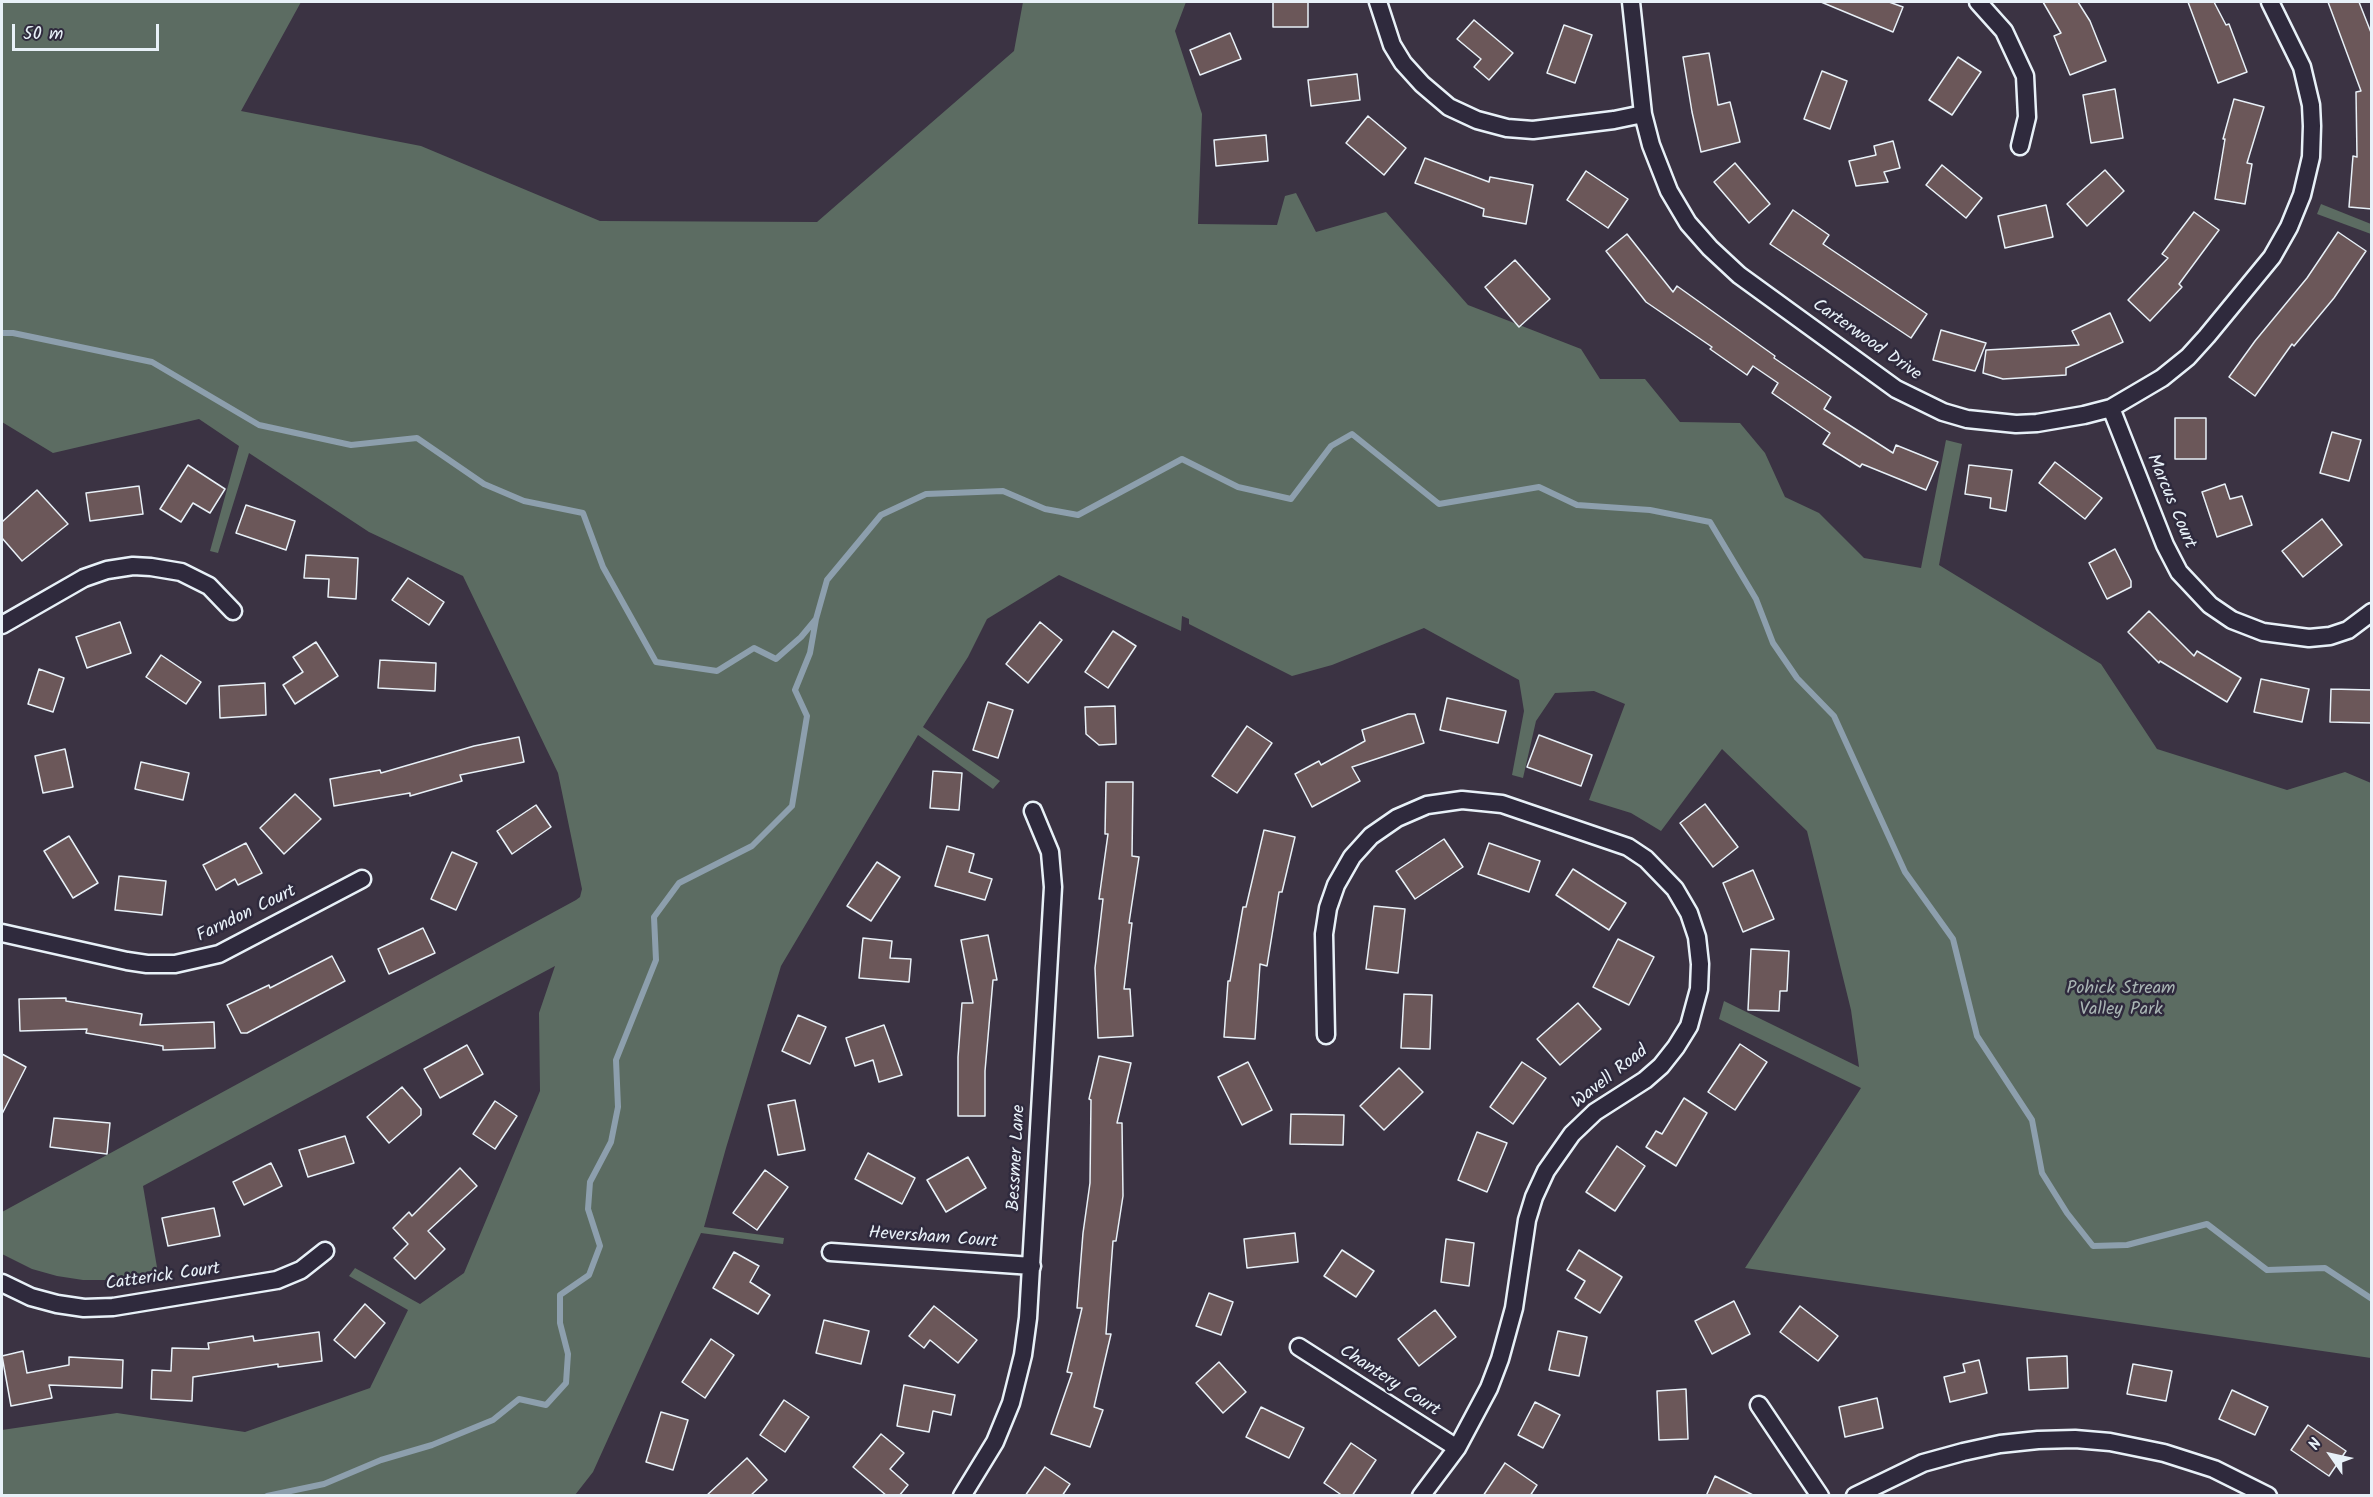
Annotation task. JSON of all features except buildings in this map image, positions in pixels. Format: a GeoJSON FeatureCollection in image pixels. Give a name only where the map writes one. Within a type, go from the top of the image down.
{"type":"FeatureCollection","features":[{"type":"Feature","properties":{"kind":"street"},"geometry":{"type":"LineString","coordinates":[[1377,2],[1392,45],[1415,77],[1449,106],[1477,120],[1507,128],[1533,130],[1643,114]]}},
{"type":"Feature","properties":{"kind":"street","name":"Carterwood Drive"},"geometry":{"type":"LineString","coordinates":[[1631,2],[1643,114],[1651,146],[1669,191],[1688,223],[1738,275],[1896,389],[1943,412],[1967,419],[1995,423],[2037,423],[2111,408],[2162,378],[2188,357],[2207,336],[2271,256],[2289,227],[2302,195],[2311,157],[2311,105],[2302,67],[2270,2]]}},
{"type":"Feature","properties":{"kind":"street"},"geometry":{"type":"LineString","coordinates":[[1978,2],[2004,31],[2025,76],[2027,117],[2020,146]]}},
{"type":"Feature","properties":{"kind":"street","name":"Marcus Court"},"geometry":{"type":"LineString","coordinates":[[2111,408],[2165,545],[2179,572],[2210,605],[2232,620],[2263,632],[2309,638],[2330,636],[2348,630],[2372,612]]}},
{"type":"Feature","properties":{"kind":"street"},"geometry":{"type":"LineString","coordinates":[[2,625],[84,578],[107,570],[133,566],[181,572],[208,586],[233,611]]}},
{"type":"Feature","properties":{"kind":"street","name":"Wavell Road"},"geometry":{"type":"LineString","coordinates":[[1326,1035],[1324,933],[1328,908],[1336,885],[1352,857],[1371,836],[1397,818],[1426,805],[1462,800],[1502,804],[1628,847],[1646,859],[1675,889],[1689,913],[1697,937],[1701,964],[1699,989],[1689,1026],[1661,1066],[1645,1080],[1606,1104],[1572,1134],[1546,1171],[1527,1220],[1514,1308],[1500,1359],[1479,1411],[1456,1448],[1421,1496]]}},
{"type":"Feature","properties":{"kind":"street","name":"Bessmer Lane"},"geometry":{"type":"LineString","coordinates":[[962,1496],[995,1442],[1011,1403],[1023,1354],[1032,1266],[1053,887],[1050,852],[1033,811]]}},
{"type":"Feature","properties":{"kind":"street","name":"Farndon Court"},"geometry":{"type":"LineString","coordinates":[[2,933],[127,961],[175,964],[219,954],[362,879]]}},
{"type":"Feature","properties":{"kind":"street","name":"Catterick Court"},"geometry":{"type":"LineString","coordinates":[[2,1283],[31,1297],[57,1304],[84,1308],[113,1307],[277,1280],[301,1270],[325,1251]]}},
{"type":"Feature","properties":{"kind":"street","name":"Heversham Court"},"geometry":{"type":"LineString","coordinates":[[831,1252],[1032,1266]]}},
{"type":"Feature","properties":{"kind":"street","name":"Chantery Court"},"geometry":{"type":"LineString","coordinates":[[1299,1347],[1456,1448]]}},
{"type":"Feature","properties":{"kind":"street"},"geometry":{"type":"LineString","coordinates":[[1759,1405],[1820,1496]]}},
{"type":"Feature","properties":{"kind":"street"},"geometry":{"type":"LineString","coordinates":[[1855,1496],[1923,1463],[1963,1452],[2028,1441],[2075,1439],[2110,1442],[2164,1452],[2214,1468],[2268,1496]]}},
{"type":"Feature","properties":{"kind":"green space","name":"Pohick Stream Valley Park"},"geometry":{"type":"Polygon","coordinates":[[[2,2],[301,2],[241,111],[421,146],[600,221],[817,222],[1014,51],[1023,2],[1186,2],[1175,31],[1202,114],[1198,224],[1277,225],[1285,196],[1296,193],[1316,232],[1386,212],[1468,305],[1581,349],[1600,379],[1645,379],[1680,422],[1740,423],[1765,453],[1785,497],[1819,513],[1864,558],[1921,568],[1946,440],[1962,444],[1939,565],[2101,664],[2157,749],[2287,790],[2345,772],[2371,783],[2371,1358],[1745,1268],[1861,1088],[1719,1019],[1724,1001],[1859,1067],[1851,1010],[1807,831],[1722,749],[1661,831],[1631,813],[1589,800],[1625,704],[1594,691],[1555,693],[1536,721],[1523,778],[1512,775],[1524,711],[1519,680],[1424,628],[1332,665],[1292,676],[1189,624],[1189,619],[1182,616],[1181,631],[1059,575],[987,619],[968,657],[923,727],[1000,781],[993,789],[918,735],[781,966],[704,1227],[784,1238],[783,1244],[701,1233],[593,1472],[575,1495],[2,1496],[2,1430],[117,1413],[245,1432],[370,1388],[408,1310],[349,1276],[355,1268],[420,1304],[464,1273],[540,1091],[539,1013],[555,966],[143,1186],[158,1273],[118,1280],[83,1280],[32,1269],[2,1254],[2,1212],[576,900],[580,897],[582,889],[558,773],[463,576],[369,532],[249,453],[218,553],[210,551],[239,446],[199,419],[53,453],[2,422],[2,2]]]}},
{"type":"Feature","properties":{"kind":"green space"},"geometry":{"type":"Polygon","coordinates":[[[2321,204],[2371,224],[2371,234],[2317,214],[2321,204]]]}},
{"type":"Feature","properties":{"kind":"waterway"},"geometry":{"type":"LineString","coordinates":[[2,333],[13,333],[152,362],[259,425],[351,445],[417,438],[484,484],[524,501],[583,513],[603,567],[656,662],[717,671],[754,648],[776,659],[801,637],[816,619],[827,580],[881,515],[926,494],[1003,491],[1045,509],[1078,515],[1182,459],[1238,487],[1291,499],[1331,446],[1352,434],[1439,504],[1539,487],[1577,505],[1650,510],[1710,522],[1756,599],[1773,643],[1797,678],[1834,716],[1905,872],[1953,939],[1977,1036],[2032,1120],[2042,1173],[2067,1213],[2093,1246],[2127,1245],[2207,1224],[2267,1270],[2325,1268],[2372,1299]]}},
{"type":"Feature","properties":{"kind":"waterway"},"geometry":{"type":"LineString","coordinates":[[267,1496],[324,1484],[381,1460],[432,1445],[493,1420],[519,1399],[546,1405],[566,1383],[568,1354],[560,1323],[560,1295],[589,1275],[600,1246],[588,1209],[590,1182],[611,1142],[618,1107],[616,1060],[656,960],[654,917],[679,883],[752,846],[792,806],[807,716],[795,690],[810,653],[816,619]]}}]}
